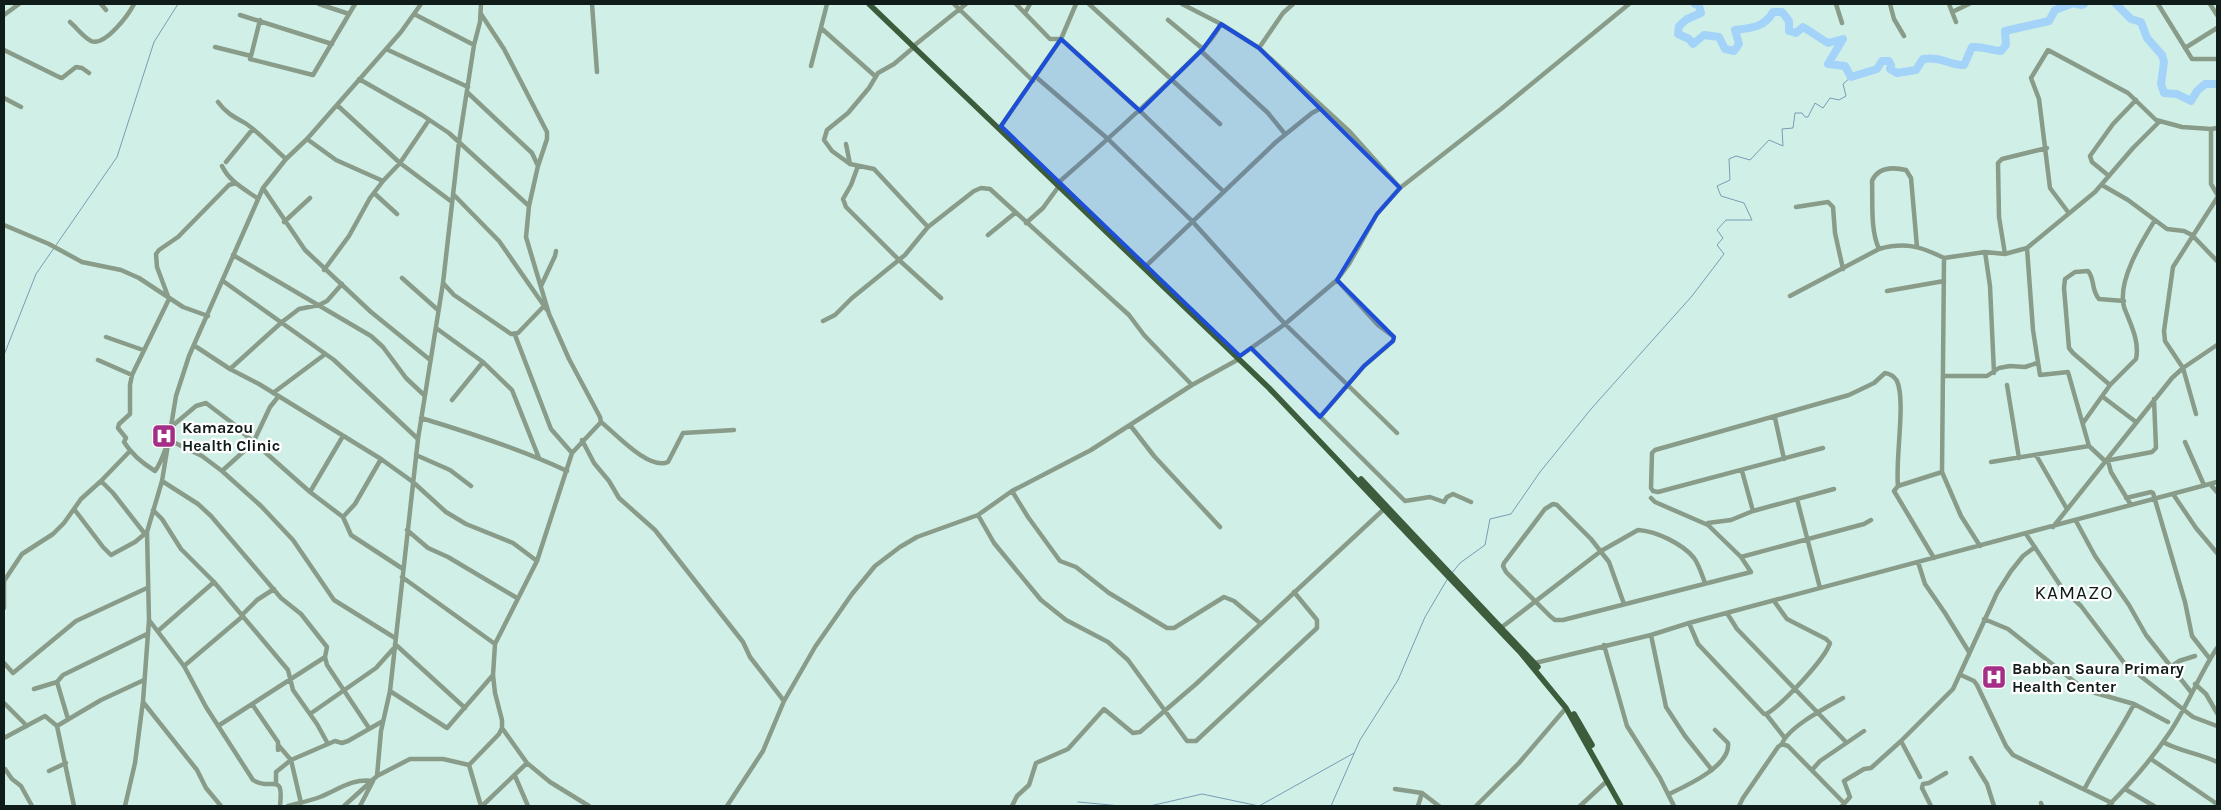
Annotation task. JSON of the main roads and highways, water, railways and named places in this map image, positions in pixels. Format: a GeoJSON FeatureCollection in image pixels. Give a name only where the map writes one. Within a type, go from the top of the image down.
{"type":"FeatureCollection","features":[{"type":"Feature","properties":{"kind":"main road"},"geometry":{"type":"LineString","coordinates":[[869,4],[1001,126],[1059,184]]}},
{"type":"Feature","properties":{"kind":"main road"},"geometry":{"type":"LineString","coordinates":[[873,4],[1239,357],[1278,392],[1502,627],[1535,663],[1569,706],[1625,806]]}},
{"type":"Feature","properties":{"kind":"main road"},"geometry":{"type":"LineString","coordinates":[[1130,252],[1239,357],[1520,652],[1566,708],[1621,806]]}},
{"type":"Feature","properties":{"kind":"waterway"},"geometry":{"type":"LineString","coordinates":[[4,355],[36,274],[117,157],[154,42],[178,4]]}},
{"type":"Feature","properties":{"kind":"waterway"},"geometry":{"type":"LineString","coordinates":[[1695,4],[1699,6],[1701,13],[1687,19],[1679,26],[1678,34],[1689,39],[1693,44],[1704,35],[1719,37],[1725,49],[1734,51],[1739,44],[1735,30],[1757,26],[1766,21],[1773,12],[1782,12],[1789,21],[1789,31],[1796,33],[1803,27],[1828,43],[1843,39],[1828,64],[1845,66],[1851,77],[1877,69],[1882,61],[1889,61],[1890,69],[1897,73],[1916,70],[1923,59],[1929,58],[1964,65],[1972,47],[2001,51],[2006,45],[2005,31],[2049,21],[2055,10],[2071,4]]}},
{"type":"Feature","properties":{"kind":"waterway"},"geometry":{"type":"LineString","coordinates":[[2076,4],[2084,4]]}},
{"type":"Feature","properties":{"kind":"waterway"},"geometry":{"type":"LineString","coordinates":[[2116,4],[2131,19],[2141,22],[2147,38],[2162,55],[2164,62],[2161,84],[2164,93],[2177,94],[2191,101],[2197,91],[2205,84],[2217,84]]}},
{"type":"Feature","properties":{"kind":"waterway"},"geometry":{"type":"LineString","coordinates":[[1452,573],[1460,563],[1485,545],[1490,519],[1511,514],[1540,472],[1591,409],[1692,296],[1724,254],[1717,245],[1723,238],[1717,230],[1726,220],[1752,220],[1744,203],[1721,196],[1717,186],[1730,180],[1729,159],[1736,156],[1750,160],[1769,140],[1783,146],[1782,129],[1793,128],[1795,113],[1802,113],[1805,117],[1808,117],[1815,103],[1823,108],[1830,98],[1839,100],[1846,96],[1843,84],[1851,77]]}},
{"type":"Feature","properties":{"kind":"waterway"},"geometry":{"type":"LineString","coordinates":[[1331,806],[1360,740],[1398,680],[1425,617],[1448,578]]}},
{"type":"Feature","properties":{"kind":"waterway"},"geometry":{"type":"LineString","coordinates":[[1150,806],[1202,794],[1259,806],[1354,753]]}},
{"type":"Feature","properties":{"kind":"waterway"},"geometry":{"type":"LineString","coordinates":[[1078,802],[1121,806]]}},
{"type":"Feature","properties":{"kind":"place","name":"Kamazou Health Clinic"},"geometry":{"type":"Point","coordinates":[164,436]}},
{"type":"Feature","properties":{"kind":"place","name":"Babban Saura Primary Health Center"},"geometry":{"type":"Point","coordinates":[1994,677]}},
{"type":"Feature","properties":{"kind":"district","name":"KAMAZO"},"geometry":{"type":"Point","coordinates":[2074,592]}}]}
